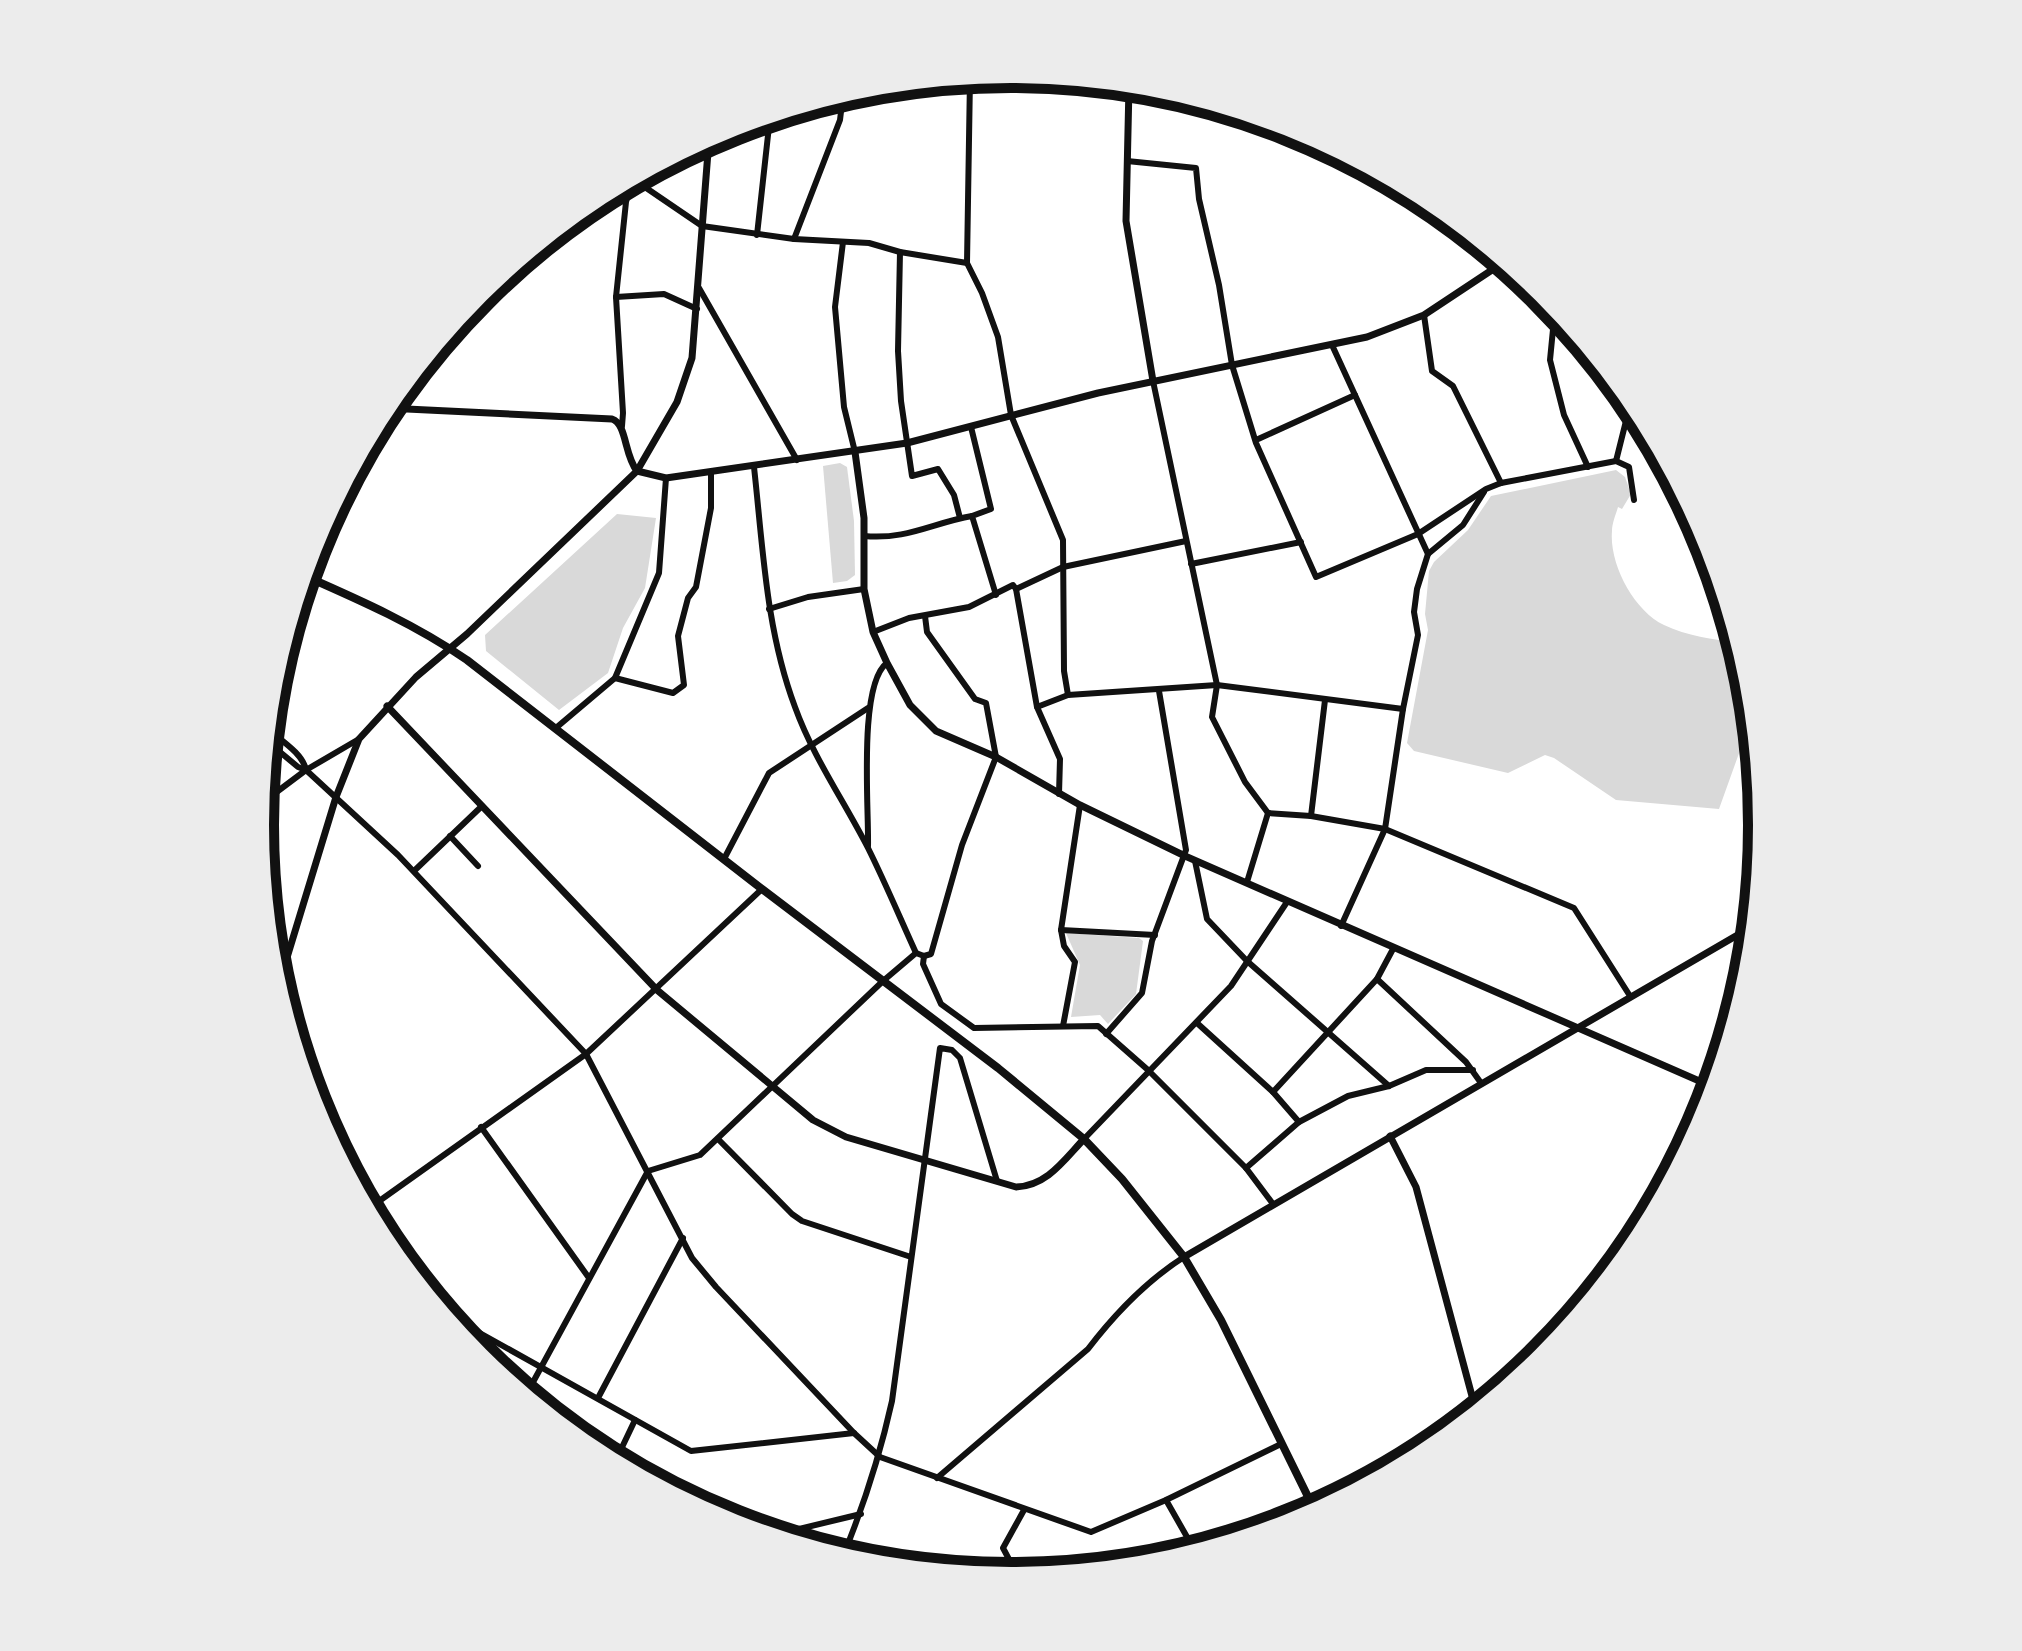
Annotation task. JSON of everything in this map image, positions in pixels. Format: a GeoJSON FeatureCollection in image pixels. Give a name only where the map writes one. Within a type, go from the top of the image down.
{"type":"FeatureCollection","features":[{"type":"Feature","properties":{"kind":"main road"},"geometry":{"type":"LineString","coordinates":[[316,581],[384,610],[450,648],[998,1068],[1084,1139],[1122,1179],[1184,1257],[1221,1320],[1309,1500]]}},
{"type":"Feature","properties":{"kind":"street"},"geometry":{"type":"LineString","coordinates":[[970,90],[967,263],[998,337],[1011,415],[1063,540],[1064,671],[1068,695]]}},
{"type":"Feature","properties":{"kind":"street"},"geometry":{"type":"LineString","coordinates":[[1129,98],[1126,221],[1153,381],[1217,685],[1212,717],[1245,782],[1268,813],[1311,816],[1385,829],[1574,908],[1630,996]]}},
{"type":"Feature","properties":{"kind":"street"},"geometry":{"type":"LineString","coordinates":[[794,239],[840,120],[841,108]]}},
{"type":"Feature","properties":{"kind":"street"},"geometry":{"type":"LineString","coordinates":[[757,235],[769,129]]}},
{"type":"Feature","properties":{"kind":"street"},"geometry":{"type":"LineString","coordinates":[[286,960],[336,797],[359,739],[387,706],[637,471],[677,402],[692,358],[708,154]]}},
{"type":"Feature","properties":{"kind":"street"},"geometry":{"type":"LineString","coordinates":[[1127,161],[1196,168],[1199,199],[1219,285],[1232,365],[1256,440],[1316,577],[1418,534],[1486,489],[1501,483],[1616,461],[1629,467],[1634,500]]}},
{"type":"Feature","properties":{"kind":"street"},"geometry":{"type":"LineString","coordinates":[[642,187],[702,226],[794,239],[869,243],[900,252],[967,263]]}},
{"type":"Feature","properties":{"kind":"street"},"geometry":{"type":"LineString","coordinates":[[628,196],[616,297],[622,426],[627,455],[637,471],[666,478],[907,443],[1153,381],[1367,337],[1424,315],[1494,269]]}},
{"type":"Feature","properties":{"kind":"street"},"geometry":{"type":"LineString","coordinates":[[843,242],[835,307],[844,407],[855,452],[864,536],[864,589],[873,632],[887,663],[910,705],[925,723],[950,738],[996,757],[1080,805],[1195,861],[1702,1082]]}},
{"type":"Feature","properties":{"kind":"street"},"geometry":{"type":"LineString","coordinates":[[900,252],[898,351],[912,476],[938,469],[954,495],[960,518]]}},
{"type":"Feature","properties":{"kind":"street"},"geometry":{"type":"LineString","coordinates":[[699,288],[797,460]]}},
{"type":"Feature","properties":{"kind":"street"},"geometry":{"type":"LineString","coordinates":[[616,297],[664,294],[697,309]]}},
{"type":"Feature","properties":{"kind":"street"},"geometry":{"type":"LineString","coordinates":[[1424,315],[1432,371],[1453,386],[1501,483]]}},
{"type":"Feature","properties":{"kind":"street"},"geometry":{"type":"LineString","coordinates":[[1553,327],[1550,360],[1564,415],[1588,467]]}},
{"type":"Feature","properties":{"kind":"street"},"geometry":{"type":"LineString","coordinates":[[1332,345],[1428,554]]}},
{"type":"Feature","properties":{"kind":"street"},"geometry":{"type":"LineString","coordinates":[[1256,440],[1355,395]]}},
{"type":"Feature","properties":{"kind":"street"},"geometry":{"type":"LineString","coordinates":[[403,409],[612,419],[622,426]]}},
{"type":"Feature","properties":{"kind":"street"},"geometry":{"type":"LineString","coordinates":[[1616,461],[1626,420]]}},
{"type":"Feature","properties":{"kind":"street"},"geometry":{"type":"LineString","coordinates":[[864,536],[905,536],[991,509],[971,427]]}},
{"type":"Feature","properties":{"kind":"street"},"geometry":{"type":"LineString","coordinates":[[754,467],[769,609],[778,656],[795,707],[812,747],[868,848],[916,953],[924,956],[931,954],[962,845],[996,757],[986,703],[975,699],[927,632],[925,616]]}},
{"type":"Feature","properties":{"kind":"street"},"geometry":{"type":"LineString","coordinates":[[615,678],[673,693],[684,685],[679,624],[696,587],[711,508],[711,473]]}},
{"type":"Feature","properties":{"kind":"street"},"geometry":{"type":"LineString","coordinates":[[557,727],[615,678],[659,573],[666,478]]}},
{"type":"Feature","properties":{"kind":"street"},"geometry":{"type":"LineString","coordinates":[[1341,926],[1385,829],[1418,635],[1414,612],[1417,589],[1428,554],[1463,525],[1486,489]]}},
{"type":"Feature","properties":{"kind":"street"},"geometry":{"type":"LineString","coordinates":[[972,516],[996,595]]}},
{"type":"Feature","properties":{"kind":"street"},"geometry":{"type":"LineString","coordinates":[[1016,589],[1063,567],[1186,541]]}},
{"type":"Feature","properties":{"kind":"street"},"geometry":{"type":"LineString","coordinates":[[1191,564],[1301,542]]}},
{"type":"Feature","properties":{"kind":"street"},"geometry":{"type":"LineString","coordinates":[[873,632],[909,618],[969,607],[1013,585],[1037,707],[1060,759],[1059,794]]}},
{"type":"Feature","properties":{"kind":"street"},"geometry":{"type":"LineString","coordinates":[[769,609],[808,597],[864,589]]}},
{"type":"Feature","properties":{"kind":"street"},"geometry":{"type":"LineString","coordinates":[[868,848],[868,708],[876,674],[887,663]]}},
{"type":"Feature","properties":{"kind":"street"},"geometry":{"type":"LineString","coordinates":[[1037,707],[1068,695],[1217,685],[1403,709]]}},
{"type":"Feature","properties":{"kind":"street"},"geometry":{"type":"LineString","coordinates":[[1106,1034],[1142,993],[1155,935],[1186,850],[1159,691]]}},
{"type":"Feature","properties":{"kind":"street"},"geometry":{"type":"LineString","coordinates":[[1311,816],[1325,700]]}},
{"type":"Feature","properties":{"kind":"street"},"geometry":{"type":"LineString","coordinates":[[387,706],[657,990],[813,1120],[837,1132],[924,1161],[1016,1187],[1035,1185],[1048,1176],[1197,1023],[1231,986],[1287,902]]}},
{"type":"Feature","properties":{"kind":"street"},"geometry":{"type":"LineString","coordinates":[[724,859],[769,773],[868,708]]}},
{"type":"Feature","properties":{"kind":"street"},"geometry":{"type":"LineString","coordinates":[[279,738],[295,752],[306,765],[306,770]]}},
{"type":"Feature","properties":{"kind":"street"},"geometry":{"type":"LineString","coordinates":[[275,794],[306,770],[359,739]]}},
{"type":"Feature","properties":{"kind":"street"},"geometry":{"type":"LineString","coordinates":[[278,750],[306,770],[414,871],[586,1054],[692,1258],[716,1287],[880,1457],[1091,1532],[1166,1500],[1281,1444]]}},
{"type":"Feature","properties":{"kind":"street"},"geometry":{"type":"LineString","coordinates":[[1063,1026],[1075,962],[1064,946],[1061,930],[1080,805]]}},
{"type":"Feature","properties":{"kind":"street"},"geometry":{"type":"LineString","coordinates":[[414,871],[482,806]]}},
{"type":"Feature","properties":{"kind":"street"},"geometry":{"type":"LineString","coordinates":[[1247,882],[1268,813]]}},
{"type":"Feature","properties":{"kind":"street"},"geometry":{"type":"LineString","coordinates":[[450,836],[478,866]]}},
{"type":"Feature","properties":{"kind":"street"},"geometry":{"type":"LineString","coordinates":[[1195,861],[1207,919],[1247,961],[1389,1086]]}},
{"type":"Feature","properties":{"kind":"street"},"geometry":{"type":"LineString","coordinates":[[377,1202],[586,1054],[762,889]]}},
{"type":"Feature","properties":{"kind":"street"},"geometry":{"type":"LineString","coordinates":[[1061,930],[1155,935]]}},
{"type":"Feature","properties":{"kind":"street"},"geometry":{"type":"LineString","coordinates":[[937,1478],[1088,1349],[1103,1329],[1184,1257],[1740,933]]}},
{"type":"Feature","properties":{"kind":"street"},"geometry":{"type":"LineString","coordinates":[[1273,1092],[1377,979],[1393,949]]}},
{"type":"Feature","properties":{"kind":"street"},"geometry":{"type":"LineString","coordinates":[[531,1385],[648,1171],[700,1155],[916,953]]}},
{"type":"Feature","properties":{"kind":"street"},"geometry":{"type":"LineString","coordinates":[[924,956],[923,964],[941,1004],[974,1028],[1098,1026],[1148,1070],[1246,1168],[1273,1204]]}},
{"type":"Feature","properties":{"kind":"street"},"geometry":{"type":"LineString","coordinates":[[1377,979],[1473,1070],[1481,1083]]}},
{"type":"Feature","properties":{"kind":"street"},"geometry":{"type":"LineString","coordinates":[[1197,1023],[1273,1092],[1299,1122]]}},
{"type":"Feature","properties":{"kind":"street"},"geometry":{"type":"LineString","coordinates":[[848,1545],[880,1457],[894,1390],[940,1048],[952,1050],[960,1058],[997,1181]]}},
{"type":"Feature","properties":{"kind":"street"},"geometry":{"type":"LineString","coordinates":[[1246,1168],[1299,1122],[1348,1096],[1389,1086],[1426,1070],[1473,1070]]}},
{"type":"Feature","properties":{"kind":"street"},"geometry":{"type":"LineString","coordinates":[[481,1127],[589,1278]]}},
{"type":"Feature","properties":{"kind":"street"},"geometry":{"type":"LineString","coordinates":[[1390,1136],[1416,1187],[1473,1400]]}},
{"type":"Feature","properties":{"kind":"street"},"geometry":{"type":"LineString","coordinates":[[718,1139],[802,1221],[911,1257]]}},
{"type":"Feature","properties":{"kind":"street"},"geometry":{"type":"LineString","coordinates":[[598,1398],[683,1238]]}},
{"type":"Feature","properties":{"kind":"street"},"geometry":{"type":"LineString","coordinates":[[473,1329],[691,1451],[854,1433]]}},
{"type":"Feature","properties":{"kind":"street"},"geometry":{"type":"LineString","coordinates":[[620,1451],[635,1420]]}},
{"type":"Feature","properties":{"kind":"street"},"geometry":{"type":"LineString","coordinates":[[1166,1500],[1189,1541]]}},
{"type":"Feature","properties":{"kind":"street"},"geometry":{"type":"LineString","coordinates":[[1011,1563],[1003,1548],[1024,1510]]}},
{"type":"Feature","properties":{"kind":"street"},"geometry":{"type":"LineString","coordinates":[[794,1530],[861,1514]]}},
{"type":"Feature","properties":{"kind":"shaded area"},"geometry":{"type":"Polygon","coordinates":[[[840,463],[847,467],[854,521],[855,575],[847,581],[833,583],[823,466],[840,463]]]}},
{"type":"Feature","properties":{"kind":"shaded area"},"geometry":{"type":"Polygon","coordinates":[[[1616,470],[1625,477],[1631,494],[1622,509],[1618,507],[1612,544],[1619,572],[1626,585],[1643,609],[1664,625],[1724,641],[1743,741],[1719,809],[1616,800],[1545,755],[1508,773],[1414,751],[1407,743],[1428,630],[1425,614],[1429,571],[1434,562],[1468,530],[1491,496],[1616,470]]]}},
{"type":"Feature","properties":{"kind":"shaded area"},"geometry":{"type":"Polygon","coordinates":[[[617,514],[656,518],[645,588],[623,628],[608,673],[559,710],[486,651],[485,635],[617,514]]]}},
{"type":"Feature","properties":{"kind":"shaded area"},"geometry":{"type":"Polygon","coordinates":[[[1066,933],[1139,938],[1143,941],[1136,994],[1108,1024],[1100,1015],[1071,1017],[1080,965],[1066,933]]]}}]}
